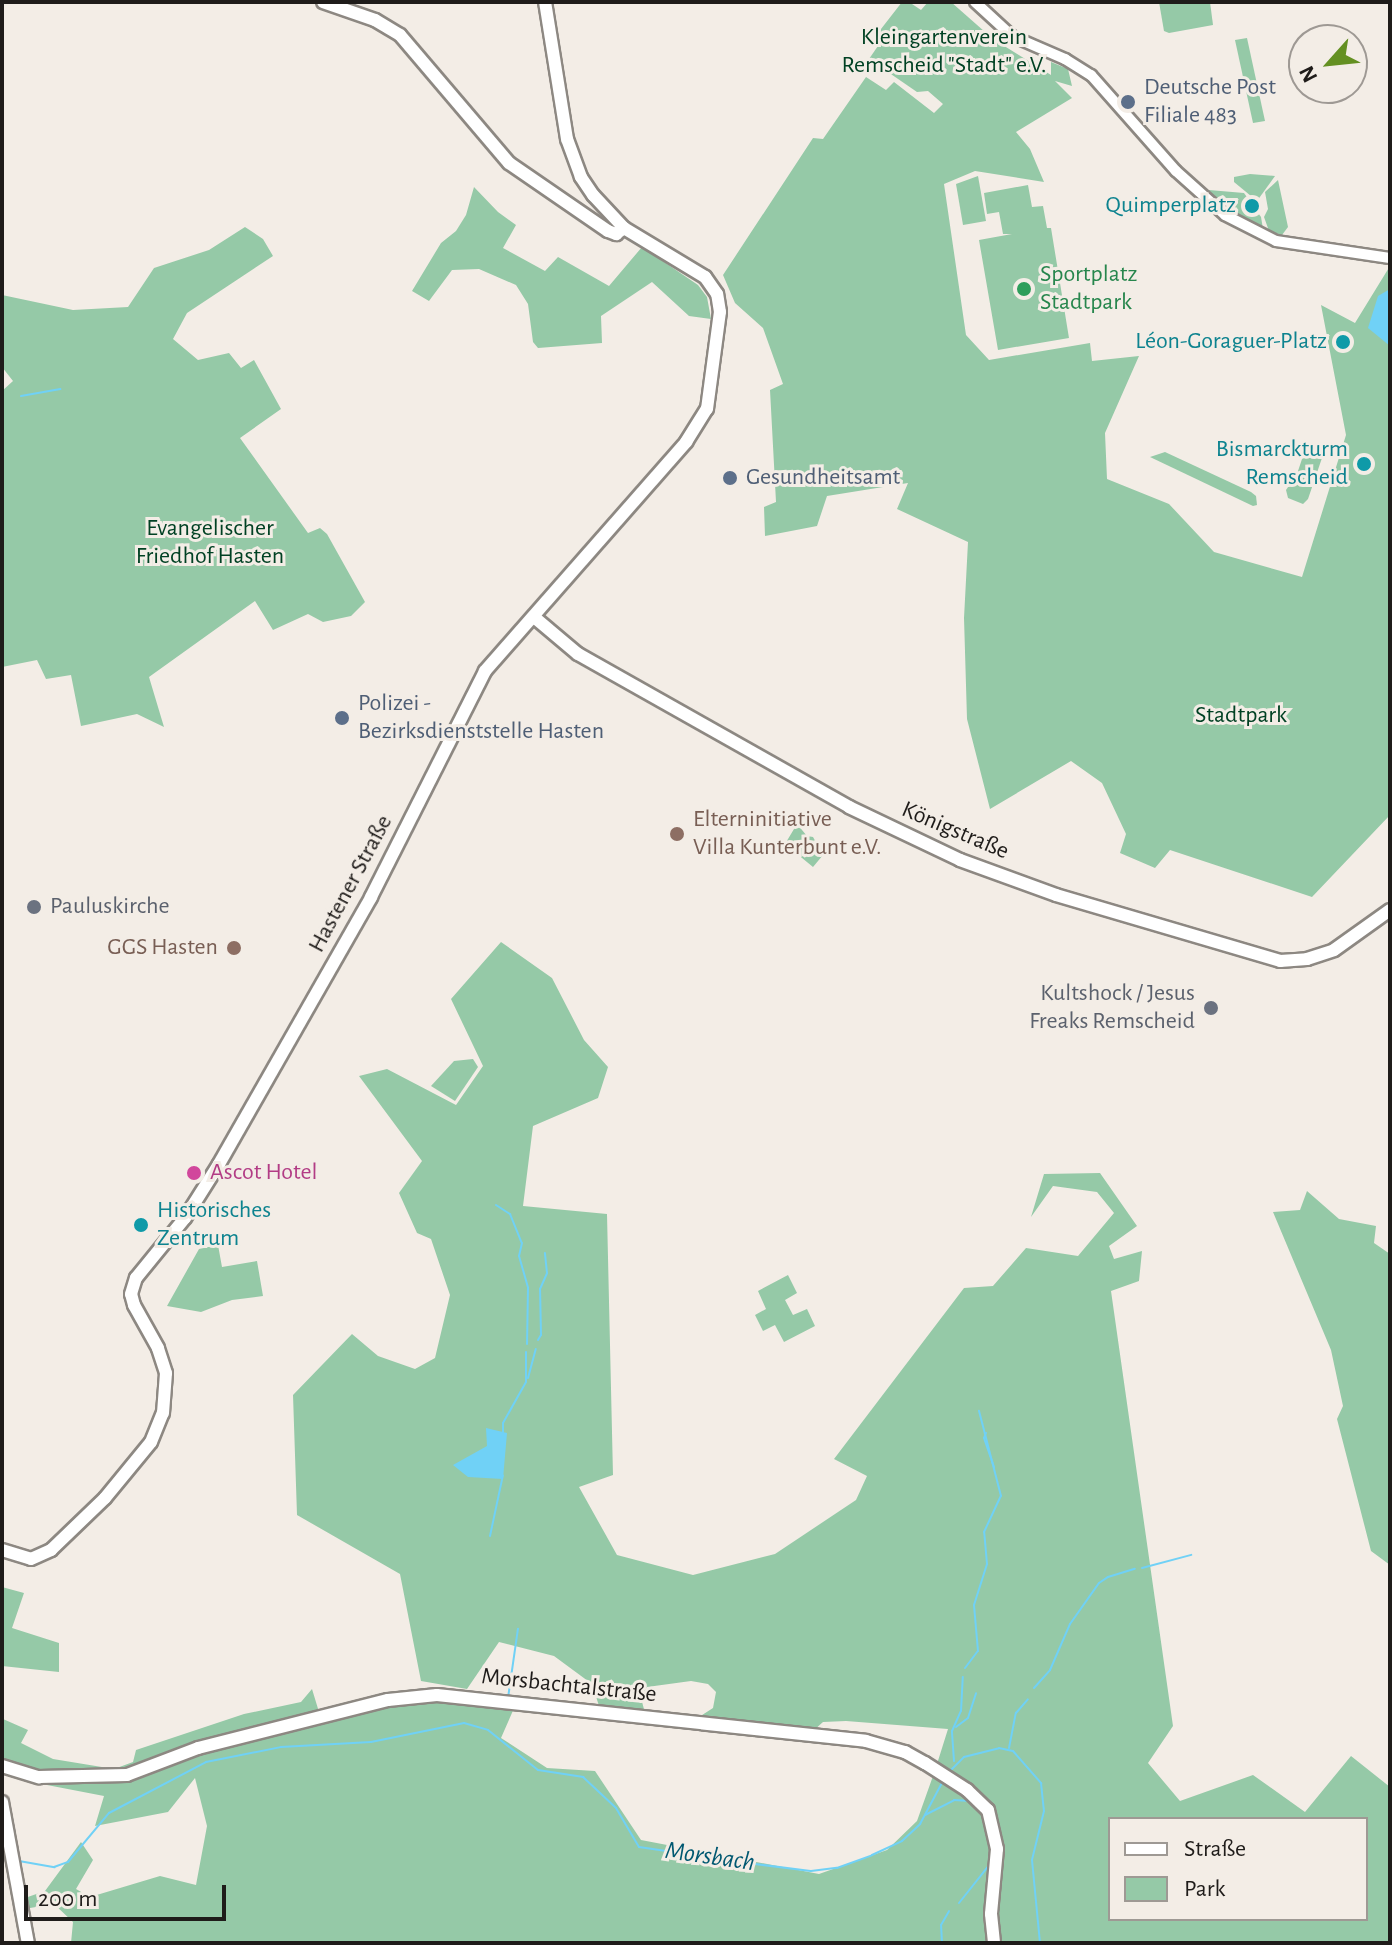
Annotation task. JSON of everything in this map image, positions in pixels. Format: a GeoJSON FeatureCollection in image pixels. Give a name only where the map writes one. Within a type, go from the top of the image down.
{"type":"FeatureCollection","features":[{"type":"Feature","properties":{"kind":"main road"},"geometry":{"type":"LineString","coordinates":[[323,2],[375,20],[400,35],[509,163],[616,234],[624,228],[593,195],[571,154],[545,2]]}},
{"type":"Feature","properties":{"kind":"main road","name":"Hastener Straße"},"geometry":{"type":"LineString","coordinates":[[2,1550],[20,1559],[31,1559],[51,1550],[105,1498],[157,1431],[166,1373],[158,1348],[134,1305],[132,1284],[185,1218],[226,1151],[376,887],[485,671],[686,442],[703,418],[710,399],[720,312],[713,287],[693,269],[641,242],[624,228]]}},
{"type":"Feature","properties":{"kind":"main road","name":"Königstraße"},"geometry":{"type":"LineString","coordinates":[[534,617],[578,654],[609,673],[849,807],[960,860],[1056,895],[1250,954],[1291,961],[1334,950],[1390,910]]}},
{"type":"Feature","properties":{"kind":"main road","name":"Morsbachtalstraße"},"geometry":{"type":"LineString","coordinates":[[2,1766],[51,1778],[127,1775],[198,1748],[388,1700],[449,1695],[866,1741],[905,1752],[947,1776],[979,1800],[993,1821],[997,1862],[991,1914],[994,1943]]}},
{"type":"Feature","properties":{"kind":"main road"},"geometry":{"type":"LineString","coordinates":[[2,1782],[17,1772]]}},
{"type":"Feature","properties":{"kind":"main road"},"geometry":{"type":"LineString","coordinates":[[2,1802],[28,1943]]}},
{"type":"Feature","properties":{"kind":"street"},"geometry":{"type":"LineString","coordinates":[[975,2],[1012,36],[1065,59],[1091,75],[1195,189],[1225,215],[1276,241],[1390,258]]}},
{"type":"Feature","properties":{"kind":"green space","name":"Stadtpark"},"geometry":{"type":"Polygon","coordinates":[[[902,2],[909,2],[921,10],[928,2],[951,2],[993,39],[1051,75],[1051,62],[1068,69],[1072,86],[1055,81],[1072,98],[1016,132],[1030,149],[1044,182],[975,171],[944,184],[966,335],[989,360],[1090,343],[1092,361],[1139,356],[1105,433],[1107,479],[1169,504],[1214,552],[1302,577],[1346,435],[1321,305],[1355,323],[1390,266],[1390,815],[1312,897],[1170,850],[1155,868],[1120,853],[1126,834],[1102,783],[1071,761],[990,809],[967,719],[964,618],[968,542],[897,509],[908,483],[827,496],[817,526],[765,536],[764,507],[776,502],[770,390],[783,384],[763,328],[735,303],[723,275],[813,138],[823,139],[866,77],[886,90],[894,82],[934,113],[943,104],[928,91],[917,92],[869,59],[880,43],[874,38],[902,2]]]}},
{"type":"Feature","properties":{"kind":"green space"},"geometry":{"type":"Polygon","coordinates":[[[1159,2],[1210,2],[1213,25],[1169,33],[1164,31],[1159,2]]]}},
{"type":"Feature","properties":{"kind":"green space"},"geometry":{"type":"Polygon","coordinates":[[[1247,38],[1265,121],[1253,123],[1235,40],[1247,38]]]}},
{"type":"Feature","properties":{"kind":"green space"},"geometry":{"type":"Polygon","coordinates":[[[1250,174],[1275,176],[1257,201],[1234,182],[1234,177],[1250,174]]]}},
{"type":"Feature","properties":{"kind":"green space"},"geometry":{"type":"Polygon","coordinates":[[[978,176],[986,221],[963,225],[956,184],[978,176]]]}},
{"type":"Feature","properties":{"kind":"green space"},"geometry":{"type":"Polygon","coordinates":[[[1278,180],[1288,227],[1282,235],[1269,231],[1264,217],[1268,209],[1265,192],[1278,180]]]}},
{"type":"Feature","properties":{"kind":"green space","name":"Sportplatz Stadtpark"},"geometry":{"type":"Polygon","coordinates":[[[1028,185],[1032,207],[1043,206],[1047,228],[1051,228],[1069,338],[998,350],[979,240],[1012,234],[1003,234],[999,212],[987,214],[984,193],[1028,185]]]}},
{"type":"Feature","properties":{"kind":"green space"},"geometry":{"type":"Polygon","coordinates":[[[474,187],[498,212],[516,225],[503,248],[545,271],[558,257],[609,286],[642,247],[698,285],[707,297],[711,319],[689,316],[652,282],[601,316],[602,343],[538,348],[533,342],[528,304],[516,285],[479,269],[452,270],[429,301],[412,291],[441,243],[456,231],[466,215],[474,187]]]}},
{"type":"Feature","properties":{"kind":"green space"},"geometry":{"type":"Polygon","coordinates":[[[1209,190],[1244,193],[1261,217],[1263,229],[1231,213],[1207,193],[1209,190]]]}},
{"type":"Feature","properties":{"kind":"green space","name":"Evangelischer Friedhof Hasten"},"geometry":{"type":"Polygon","coordinates":[[[245,227],[263,239],[273,256],[187,313],[173,339],[198,360],[229,353],[241,368],[254,360],[281,409],[240,438],[308,533],[320,528],[327,534],[365,602],[351,616],[323,622],[308,614],[273,630],[255,601],[149,677],[164,727],[137,714],[81,726],[71,675],[46,679],[37,660],[2,667],[2,391],[13,381],[2,367],[2,295],[73,310],[128,307],[154,268],[209,250],[245,227]]]}},
{"type":"Feature","properties":{"kind":"green space"},"geometry":{"type":"Polygon","coordinates":[[[1309,451],[1323,455],[1308,499],[1303,504],[1288,498],[1286,490],[1297,474],[1304,453],[1309,451]]]}},
{"type":"Feature","properties":{"kind":"green space"},"geometry":{"type":"Polygon","coordinates":[[[1165,452],[1251,492],[1256,496],[1257,505],[1253,506],[1150,457],[1165,452]]]}},
{"type":"Feature","properties":{"kind":"green space"},"geometry":{"type":"Polygon","coordinates":[[[797,824],[807,836],[813,837],[823,855],[813,867],[785,844],[797,824]]]}},
{"type":"Feature","properties":{"kind":"green space"},"geometry":{"type":"Polygon","coordinates":[[[501,942],[552,978],[584,1040],[608,1067],[598,1098],[533,1126],[523,1206],[607,1214],[613,1475],[579,1487],[617,1555],[693,1575],[775,1554],[856,1500],[867,1476],[834,1459],[964,1288],[993,1286],[1026,1248],[1078,1256],[1114,1213],[1097,1192],[1053,1186],[1031,1217],[1044,1174],[1100,1173],[1137,1226],[1109,1246],[1114,1259],[1142,1251],[1139,1281],[1111,1291],[1173,1726],[1148,1763],[1180,1801],[1253,1775],[1305,1812],[1351,1756],[1390,1787],[1390,1943],[71,1943],[73,1922],[54,1904],[24,1909],[22,1899],[45,1891],[81,1842],[93,1860],[76,1889],[90,1897],[160,1876],[196,1885],[207,1826],[195,1778],[168,1812],[95,1826],[104,1796],[47,1785],[50,1781],[133,1779],[190,1754],[402,1702],[435,1699],[515,1706],[501,1738],[547,1768],[595,1771],[641,1840],[819,1874],[887,1850],[917,1821],[933,1776],[969,1797],[973,1786],[937,1764],[948,1729],[846,1721],[823,1722],[813,1731],[699,1717],[713,1708],[716,1692],[708,1684],[691,1681],[647,1687],[641,1698],[645,1713],[599,1706],[592,1684],[554,1656],[499,1642],[467,1689],[421,1681],[400,1574],[297,1515],[293,1395],[352,1334],[378,1356],[415,1369],[435,1358],[450,1295],[431,1239],[417,1233],[399,1193],[422,1161],[359,1076],[387,1069],[456,1105],[483,1066],[451,999],[501,942]]]}},
{"type":"Feature","properties":{"kind":"green space"},"geometry":{"type":"Polygon","coordinates":[[[473,1059],[478,1067],[455,1101],[431,1086],[454,1061],[473,1059]]]}},
{"type":"Feature","properties":{"kind":"green space"},"geometry":{"type":"Polygon","coordinates":[[[1307,1191],[1339,1219],[1376,1226],[1374,1243],[1390,1254],[1390,1565],[1371,1551],[1337,1419],[1343,1406],[1331,1350],[1273,1212],[1300,1210],[1307,1191]]]}},
{"type":"Feature","properties":{"kind":"green space"},"geometry":{"type":"Polygon","coordinates":[[[218,1245],[222,1267],[257,1261],[263,1296],[232,1300],[201,1312],[167,1306],[199,1249],[218,1245]]]}},
{"type":"Feature","properties":{"kind":"green space"},"geometry":{"type":"Polygon","coordinates":[[[788,1275],[797,1293],[785,1300],[793,1315],[807,1309],[815,1326],[784,1342],[775,1325],[763,1331],[755,1315],[766,1309],[758,1291],[788,1275]]]}},
{"type":"Feature","properties":{"kind":"green space"},"geometry":{"type":"Polygon","coordinates":[[[2,1587],[24,1593],[12,1628],[59,1643],[59,1672],[2,1666],[2,1587]]]}},
{"type":"Feature","properties":{"kind":"green space"},"geometry":{"type":"Polygon","coordinates":[[[312,1689],[319,1712],[149,1765],[107,1772],[25,1772],[2,1758],[2,1707],[3,1719],[28,1730],[21,1743],[53,1759],[114,1769],[133,1762],[136,1750],[244,1714],[301,1702],[312,1689]]]}},
{"type":"Feature","properties":{"kind":"water"},"geometry":{"type":"Polygon","coordinates":[[[1390,289],[1390,346],[1368,328],[1378,296],[1390,289]]]}},
{"type":"Feature","properties":{"kind":"water"},"geometry":{"type":"Polygon","coordinates":[[[486,1428],[507,1433],[503,1479],[468,1477],[453,1465],[487,1446],[486,1428]]]}},
{"type":"Feature","properties":{"kind":"waterway"},"geometry":{"type":"LineString","coordinates":[[21,396],[60,389]]}},
{"type":"Feature","properties":{"kind":"waterway"},"geometry":{"type":"LineString","coordinates":[[496,1205],[510,1214],[522,1243],[519,1256],[528,1288],[527,1344]]}},
{"type":"Feature","properties":{"kind":"waterway"},"geometry":{"type":"LineString","coordinates":[[538,1340],[541,1335],[540,1289],[547,1273],[545,1253]]}},
{"type":"Feature","properties":{"kind":"waterway"},"geometry":{"type":"LineString","coordinates":[[528,1378],[536,1349]]}},
{"type":"Feature","properties":{"kind":"waterway"},"geometry":{"type":"LineString","coordinates":[[503,1432],[503,1423],[526,1382],[526,1352]]}},
{"type":"Feature","properties":{"kind":"waterway"},"geometry":{"type":"LineString","coordinates":[[965,1668],[978,1651],[974,1605],[987,1564],[984,1532],[1001,1496],[979,1411]]}},
{"type":"Feature","properties":{"kind":"waterway"},"geometry":{"type":"LineString","coordinates":[[986,1433],[984,1438],[994,1467]]}},
{"type":"Feature","properties":{"kind":"waterway"},"geometry":{"type":"LineString","coordinates":[[490,1536],[503,1475]]}},
{"type":"Feature","properties":{"kind":"waterway"},"geometry":{"type":"LineString","coordinates":[[1142,1568],[1191,1555]]}},
{"type":"Feature","properties":{"kind":"waterway"},"geometry":{"type":"LineString","coordinates":[[1034,1688],[1050,1670],[1070,1624],[1099,1583],[1135,1569]]}},
{"type":"Feature","properties":{"kind":"waterway"},"geometry":{"type":"LineString","coordinates":[[508,1698],[518,1629]]}},
{"type":"Feature","properties":{"kind":"waterway"},"geometry":{"type":"LineString","coordinates":[[954,1761],[952,1731],[961,1711],[963,1677]]}},
{"type":"Feature","properties":{"kind":"waterway"},"geometry":{"type":"LineString","coordinates":[[956,1727],[968,1718],[976,1693]]}},
{"type":"Feature","properties":{"kind":"waterway"},"geometry":{"type":"LineString","coordinates":[[1009,1748],[1016,1713],[1028,1699]]}},
{"type":"Feature","properties":{"kind":"waterway","name":"Morsbach"},"geometry":{"type":"LineString","coordinates":[[19,1861],[54,1867],[68,1862],[109,1813],[206,1762],[281,1747],[371,1742],[464,1723],[488,1730],[538,1770],[583,1777],[616,1808],[639,1847],[811,1871],[837,1868],[902,1841],[920,1824],[943,1781]]}},
{"type":"Feature","properties":{"kind":"waterway","name":"Morsbach"},"geometry":{"type":"LineString","coordinates":[[949,1772],[964,1757],[999,1748],[1013,1751],[1041,1783],[1044,1811],[1032,1860],[1040,1943]]}},
{"type":"Feature","properties":{"kind":"waterway"},"geometry":{"type":"LineString","coordinates":[[925,1815],[954,1800],[970,1801]]}},
{"type":"Feature","properties":{"kind":"waterway"},"geometry":{"type":"LineString","coordinates":[[974,1805],[983,1816]]}},
{"type":"Feature","properties":{"kind":"waterway"},"geometry":{"type":"LineString","coordinates":[[959,1903],[990,1864]]}},
{"type":"Feature","properties":{"kind":"waterway"},"geometry":{"type":"LineString","coordinates":[[942,1943],[941,1925],[949,1911]]}},
{"type":"Feature","properties":{"kind":"place","name":"Deutsche Post Filiale 483"},"geometry":{"type":"Point","coordinates":[1128,102]}},
{"type":"Feature","properties":{"kind":"place","name":"Quimperplatz"},"geometry":{"type":"Point","coordinates":[1252,206]}},
{"type":"Feature","properties":{"kind":"place","name":"Sportplatz Stadtpark"},"geometry":{"type":"Point","coordinates":[1024,289]}},
{"type":"Feature","properties":{"kind":"place","name":"Léon-Goraguer-Platz"},"geometry":{"type":"Point","coordinates":[1343,342]}},
{"type":"Feature","properties":{"kind":"place","name":"Bismarckturm Remscheid"},"geometry":{"type":"Point","coordinates":[1364,464]}},
{"type":"Feature","properties":{"kind":"place","name":"Gesundheitsamt"},"geometry":{"type":"Point","coordinates":[730,478]}},
{"type":"Feature","properties":{"kind":"place","name":"Polizei - Bezirksdienststelle Hasten"},"geometry":{"type":"Point","coordinates":[342,718]}},
{"type":"Feature","properties":{"kind":"place","name":"Elterninitiative Villa Kunterbunt e.V."},"geometry":{"type":"Point","coordinates":[677,834]}},
{"type":"Feature","properties":{"kind":"place","name":"Pauluskirche"},"geometry":{"type":"Point","coordinates":[34,907]}},
{"type":"Feature","properties":{"kind":"place","name":"GGS Hasten"},"geometry":{"type":"Point","coordinates":[234,948]}},
{"type":"Feature","properties":{"kind":"place","name":"Kultshock / Jesus Freaks Remscheid"},"geometry":{"type":"Point","coordinates":[1211,1008]}},
{"type":"Feature","properties":{"kind":"place","name":"Ascot Hotel"},"geometry":{"type":"Point","coordinates":[194,1173]}},
{"type":"Feature","properties":{"kind":"place","name":"Historisches Zentrum"},"geometry":{"type":"Point","coordinates":[141,1225]}},
{"type":"Feature","properties":{"kind":"park label","name":"Kleingartenverein Remscheid \"Stadt\" e.V."},"geometry":{"type":"Point","coordinates":[944,52]}}]}
